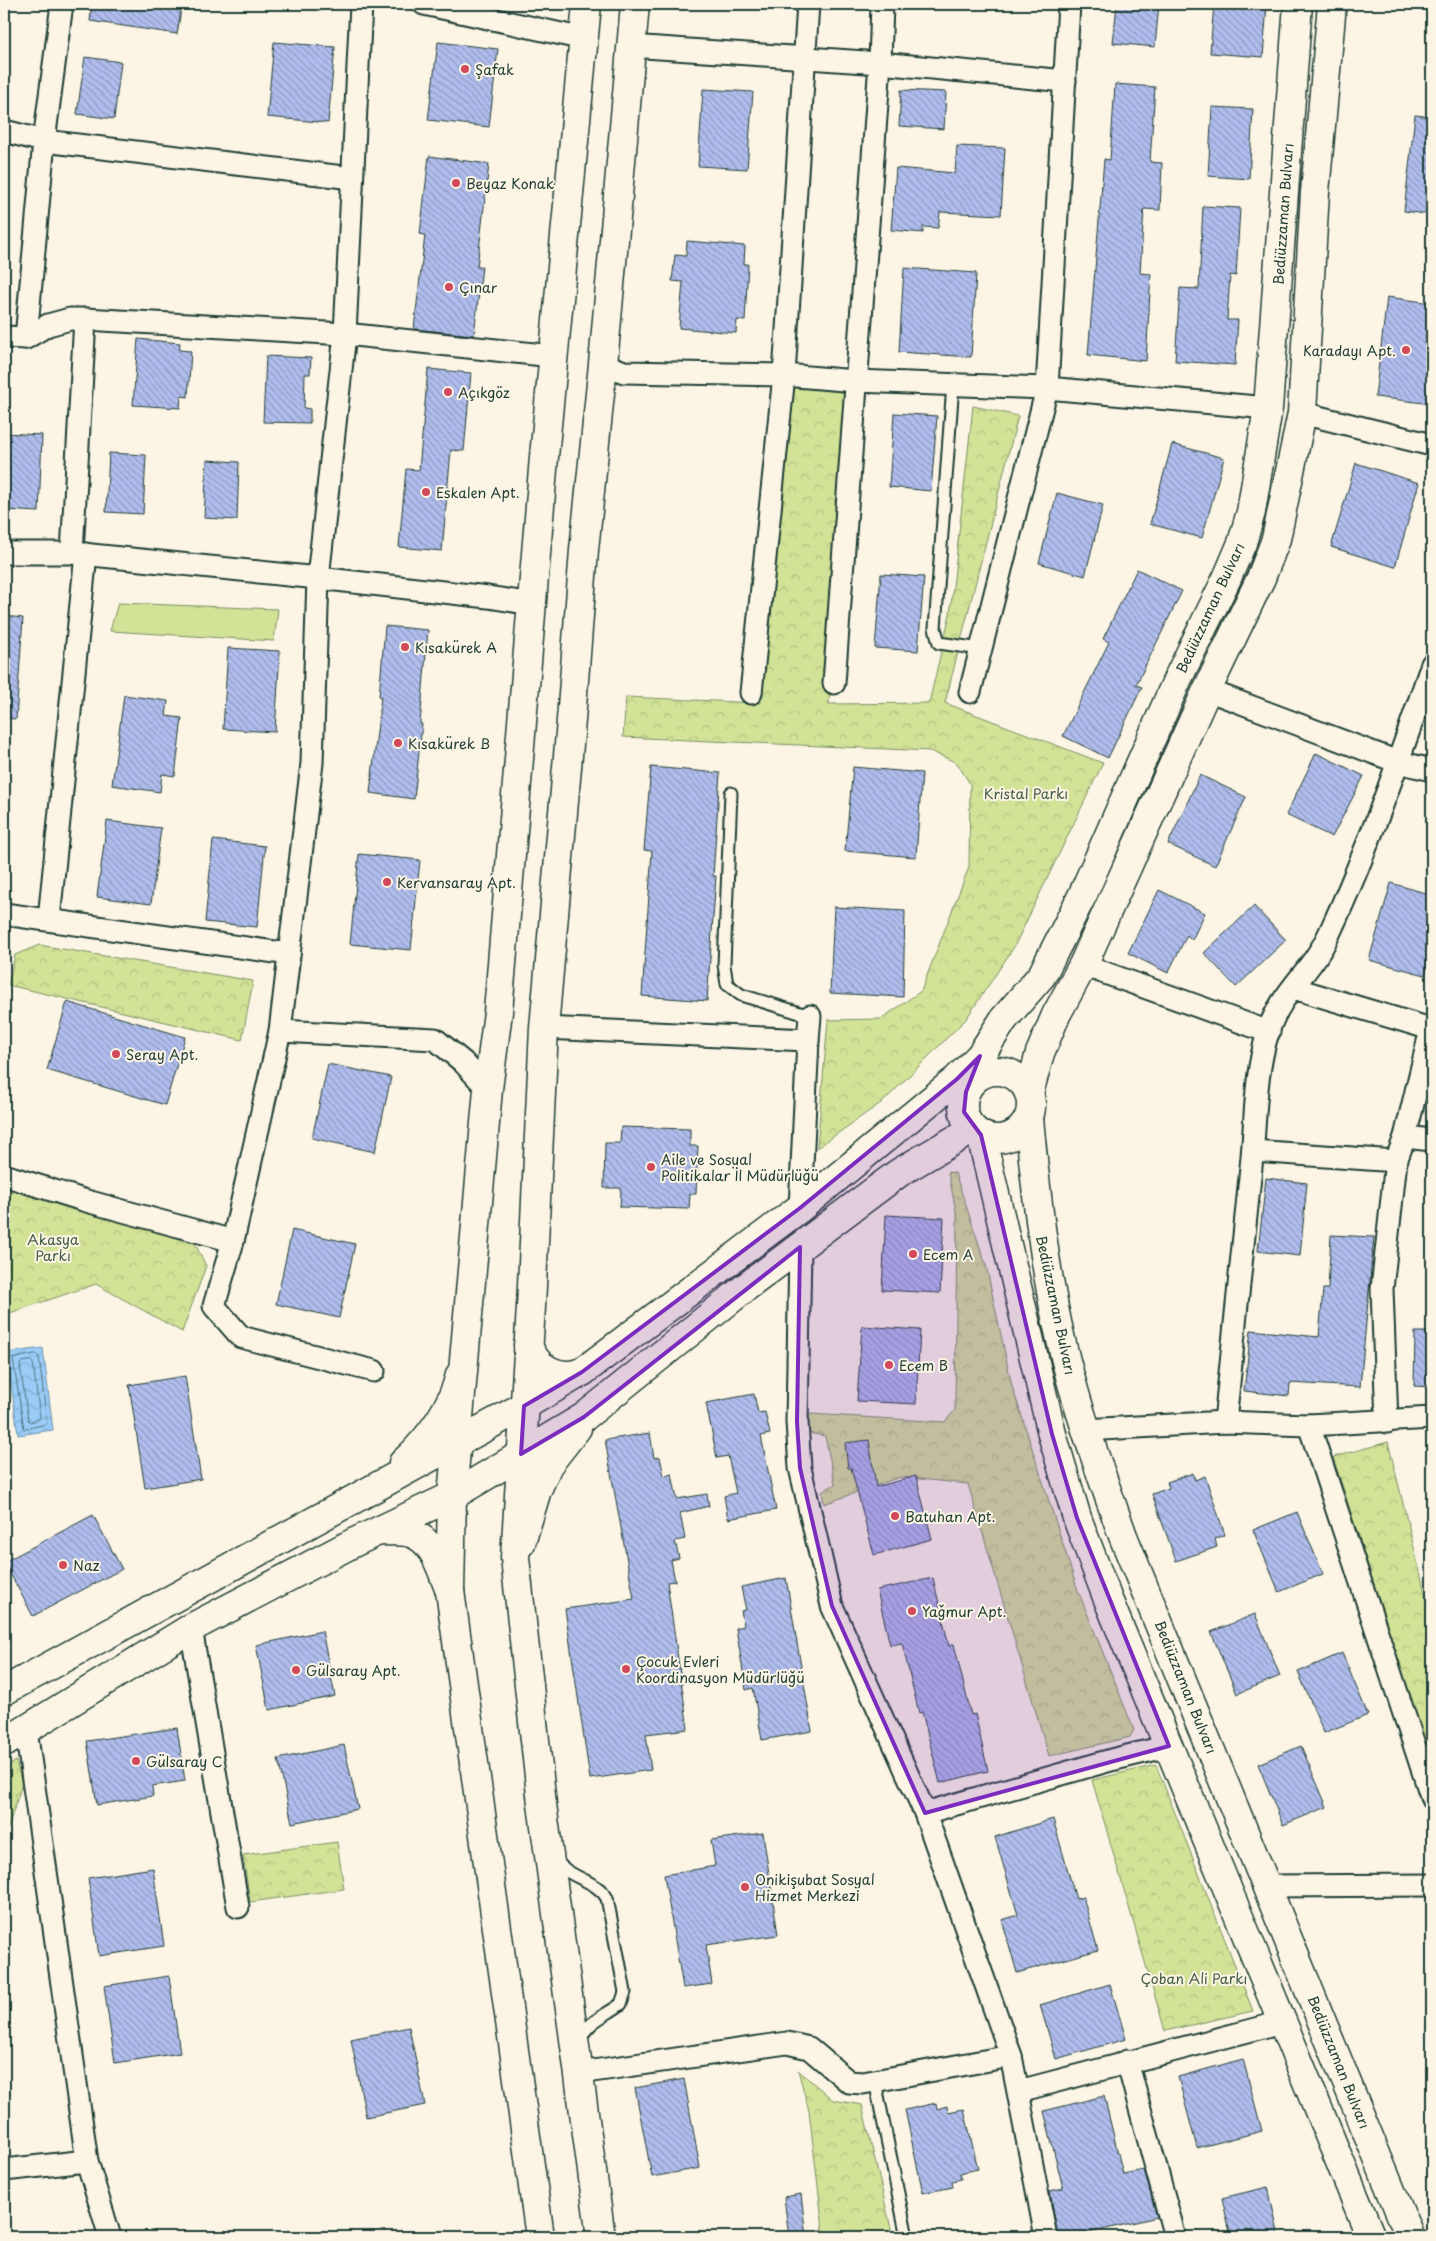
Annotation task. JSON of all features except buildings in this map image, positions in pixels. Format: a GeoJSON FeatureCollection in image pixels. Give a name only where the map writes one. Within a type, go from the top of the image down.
{"type":"FeatureCollection","features":[{"type":"Feature","properties":{"kind":"street"},"geometry":{"type":"LineString","coordinates":[[26,338],[44,141],[62,4]]}},
{"type":"Feature","properties":{"kind":"street"},"geometry":{"type":"LineString","coordinates":[[361,4],[345,334],[318,578],[312,763],[280,1032],[233,1241],[214,1306],[241,1337],[374,1371]]}},
{"type":"Feature","properties":{"kind":"street"},"geometry":{"type":"LineString","coordinates":[[424,4],[584,39]]}},
{"type":"Feature","properties":{"kind":"street"},"geometry":{"type":"LineString","coordinates":[[540,2237],[450,1591],[452,1496],[488,1089],[498,1012],[553,356],[587,4]]}},
{"type":"Feature","properties":{"kind":"street"},"geometry":{"type":"LineString","coordinates":[[601,2237],[547,1845],[514,1558],[528,1345],[544,1028],[584,550],[603,364],[634,4]]}},
{"type":"Feature","properties":{"kind":"street"},"geometry":{"type":"LineString","coordinates":[[751,694],[784,375],[808,4]]}},
{"type":"Feature","properties":{"kind":"street"},"geometry":{"type":"LineString","coordinates":[[834,683],[880,63],[882,4]]}},
{"type":"Feature","properties":{"kind":"street"},"geometry":{"type":"LineString","coordinates":[[970,692],[1047,388],[1068,4]]}},
{"type":"Feature","properties":{"kind":"street","name":"Bediüzzaman Bulvarı"},"geometry":{"type":"LineString","coordinates":[[4,1691],[524,1406],[582,1372],[800,1208],[944,1090],[980,1056],[1004,1019],[1042,975],[1083,894],[1178,678],[1242,543],[1251,512],[1268,408],[1298,4]]}},
{"type":"Feature","properties":{"kind":"street","name":"Bediüzzaman Bulvarı"},"geometry":{"type":"LineString","coordinates":[[1332,4],[1315,192],[1302,413],[1272,552],[1207,690],[1084,965],[1056,1015],[1040,1054],[1029,1106],[1042,1242],[1061,1340],[1085,1430],[1124,1536],[1410,2237]]}},
{"type":"Feature","properties":{"kind":"street"},"geometry":{"type":"LineString","coordinates":[[630,46],[880,63],[1065,81]]}},
{"type":"Feature","properties":{"kind":"street"},"geometry":{"type":"LineString","coordinates":[[4,131],[44,141],[352,178]]}},
{"type":"Feature","properties":{"kind":"street"},"geometry":{"type":"LineString","coordinates":[[4,336],[26,338],[48,325],[70,319],[85,319],[345,334],[553,356]]}},
{"type":"Feature","properties":{"kind":"street"},"geometry":{"type":"LineString","coordinates":[[49,919],[79,554],[85,319]]}},
{"type":"Feature","properties":{"kind":"street"},"geometry":{"type":"LineString","coordinates":[[603,364],[624,372],[784,375],[856,381],[1047,388],[1268,408]]}},
{"type":"Feature","properties":{"kind":"street"},"geometry":{"type":"LineString","coordinates":[[1302,413],[1432,445]]}},
{"type":"Feature","properties":{"kind":"street"},"geometry":{"type":"LineString","coordinates":[[4,553],[79,554],[318,578],[488,597],[532,604]]}},
{"type":"Feature","properties":{"kind":"street"},"geometry":{"type":"LineString","coordinates":[[1225,1422],[1253,1152],[1254,1101],[1261,1058],[1268,1032],[1279,1006],[1307,971],[1329,935],[1398,762],[1432,664]]}},
{"type":"Feature","properties":{"kind":"street"},"geometry":{"type":"LineString","coordinates":[[1207,690],[1398,762],[1432,770]]}},
{"type":"Feature","properties":{"kind":"street"},"geometry":{"type":"LineString","coordinates":[[4,918],[49,919],[289,954]]}},
{"type":"Feature","properties":{"kind":"street"},"geometry":{"type":"LineString","coordinates":[[1084,965],[1268,1032]]}},
{"type":"Feature","properties":{"kind":"street"},"geometry":{"type":"LineString","coordinates":[[1293,988],[1432,1027],[1425,1081],[1396,1161],[1382,1289],[1387,1422]]}},
{"type":"Feature","properties":{"kind":"street"},"geometry":{"type":"LineString","coordinates":[[800,1208],[810,1016]]}},
{"type":"Feature","properties":{"kind":"street"},"geometry":{"type":"LineString","coordinates":[[544,1028],[808,1040]]}},
{"type":"Feature","properties":{"kind":"street"},"geometry":{"type":"LineString","coordinates":[[280,1032],[435,1039],[463,1062],[488,1089]]}},
{"type":"Feature","properties":{"kind":"street"},"geometry":{"type":"LineString","coordinates":[[980,1056],[963,1102],[967,1121],[977,1132],[1052,1434],[1077,1518],[1106,1597],[1371,2237]]}},
{"type":"Feature","properties":{"kind":"street"},"geometry":{"type":"LineString","coordinates":[[110,2237],[87,2161],[15,1736],[191,1628],[379,1531],[452,1496],[584,1417],[746,1287],[900,1172],[977,1132],[997,1139],[1012,1136],[1025,1125],[1029,1106],[1017,1078],[1003,1072],[988,1073],[971,1084]]}},
{"type":"Feature","properties":{"kind":"street"},"geometry":{"type":"LineString","coordinates":[[1405,1137],[1432,1140]]}},
{"type":"Feature","properties":{"kind":"street"},"geometry":{"type":"LineString","coordinates":[[1253,1152],[1396,1161]]}},
{"type":"Feature","properties":{"kind":"street"},"geometry":{"type":"LineString","coordinates":[[4,1175],[83,1200],[233,1241]]}},
{"type":"Feature","properties":{"kind":"street"},"geometry":{"type":"LineString","coordinates":[[800,1247],[797,1422],[800,1468],[832,1606],[925,1813],[1011,2056],[1046,2237]]}},
{"type":"Feature","properties":{"kind":"street"},"geometry":{"type":"LineString","coordinates":[[528,1345],[532,1355],[547,1370],[568,1375],[582,1372]]}},
{"type":"Feature","properties":{"kind":"street"},"geometry":{"type":"LineString","coordinates":[[384,1482],[436,1427],[453,1397],[465,1351]]}},
{"type":"Feature","properties":{"kind":"street"},"geometry":{"type":"LineString","coordinates":[[516,1578],[522,1538],[548,1464],[584,1417]]}},
{"type":"Feature","properties":{"kind":"street"},"geometry":{"type":"LineString","coordinates":[[1085,1430],[1225,1422],[1308,1425],[1432,1418]]}},
{"type":"Feature","properties":{"kind":"street"},"geometry":{"type":"LineString","coordinates":[[1308,1425],[1432,1798]]}},
{"type":"Feature","properties":{"kind":"street"},"geometry":{"type":"LineString","coordinates":[[379,1531],[410,1533],[424,1541],[435,1554],[450,1591]]}},
{"type":"Feature","properties":{"kind":"street"},"geometry":{"type":"LineString","coordinates":[[191,1628],[238,1907]]}},
{"type":"Feature","properties":{"kind":"street"},"geometry":{"type":"LineString","coordinates":[[925,1813],[1111,1760],[1169,1746]]}},
{"type":"Feature","properties":{"kind":"street"},"geometry":{"type":"LineString","coordinates":[[1267,1886],[1432,1885]]}},
{"type":"Feature","properties":{"kind":"street"},"geometry":{"type":"LineString","coordinates":[[1019,2091],[1127,2061],[1282,2022]]}},
{"type":"Feature","properties":{"kind":"street"},"geometry":{"type":"LineString","coordinates":[[577,2063],[787,2043],[809,2048],[849,2082],[863,2083],[1011,2056]]}},
{"type":"Feature","properties":{"kind":"street"},"geometry":{"type":"LineString","coordinates":[[1127,2061],[1176,2237]]}},
{"type":"Feature","properties":{"kind":"street"},"geometry":{"type":"LineString","coordinates":[[4,2170],[87,2161]]}},
{"type":"Feature","properties":{"kind":"lane"},"geometry":{"type":"LineString","coordinates":[[953,384],[935,628],[939,643],[981,649]]}},
{"type":"Feature","properties":{"kind":"lane"},"geometry":{"type":"LineString","coordinates":[[731,792],[724,965],[727,984],[741,995],[810,1016]]}},
{"type":"Feature","properties":{"kind":"lane"},"geometry":{"type":"LineString","coordinates":[[547,1845],[563,1870],[601,1890],[607,1898],[626,1992],[621,2004],[600,2015],[582,2035],[577,2063]]}},
{"type":"Feature","properties":{"kind":"lane"},"geometry":{"type":"LineString","coordinates":[[875,2081],[907,2237]]}},
{"type":"Feature","properties":{"kind":"highlighted area"},"geometry":{"type":"Polygon","coordinates":[[[980,1056],[966,1092],[964,1112],[981,1135],[1052,1434],[1077,1518],[1169,1746],[925,1813],[832,1606],[800,1468],[797,1422],[800,1247],[584,1417],[521,1454],[524,1406],[582,1372],[800,1208],[957,1079],[980,1056]]]}},
{"type":"Feature","properties":{"kind":"green space","name":"Kristal Parkı"},"geometry":{"type":"Polygon","coordinates":[[[795,382],[845,387],[829,704],[929,703],[950,614],[973,406],[1018,416],[945,703],[1103,763],[1014,947],[966,1019],[885,1100],[817,1148],[828,1020],[881,1019],[921,991],[969,867],[970,784],[957,763],[930,751],[623,737],[626,697],[758,703],[795,382]]]}},
{"type":"Feature","properties":{"kind":"green space"},"geometry":{"type":"Polygon","coordinates":[[[118,603],[278,609],[274,641],[110,631],[118,603]]]}},
{"type":"Feature","properties":{"kind":"green space"},"geometry":{"type":"Polygon","coordinates":[[[39,945],[253,981],[242,1040],[8,985],[15,955],[39,945]]]}},
{"type":"Feature","properties":{"kind":"green space"},"geometry":{"type":"Polygon","coordinates":[[[948,1172],[955,1173],[986,1265],[1012,1386],[1077,1588],[1134,1730],[1130,1737],[1049,1756],[968,1484],[900,1477],[824,1504],[822,1492],[835,1484],[825,1436],[808,1433],[810,1414],[945,1422],[955,1410],[957,1216],[948,1172]]]}},
{"type":"Feature","properties":{"kind":"green space","name":"Akasya Parkı"},"geometry":{"type":"Polygon","coordinates":[[[4,1181],[194,1242],[206,1266],[182,1332],[96,1284],[4,1315],[4,1181]]]}},
{"type":"Feature","properties":{"kind":"green space"},"geometry":{"type":"Polygon","coordinates":[[[1388,1442],[1432,1621],[1432,1764],[1333,1457],[1388,1442]]]}},
{"type":"Feature","properties":{"kind":"green space"},"geometry":{"type":"Polygon","coordinates":[[[16,1761],[22,1784],[7,1831],[4,1832],[4,1769],[16,1761]]]}},
{"type":"Feature","properties":{"kind":"green space","name":"Çoban Ali Parkı"},"geometry":{"type":"Polygon","coordinates":[[[1156,1765],[1253,2011],[1165,2031],[1092,1780],[1156,1765]]]}},
{"type":"Feature","properties":{"kind":"green space"},"geometry":{"type":"Polygon","coordinates":[[[337,1842],[344,1889],[250,1902],[243,1855],[337,1842]]]}},
{"type":"Feature","properties":{"kind":"green space"},"geometry":{"type":"Polygon","coordinates":[[[798,2070],[833,2100],[862,2105],[893,2237],[824,2237],[809,2111],[798,2070]]]}},
{"type":"Feature","properties":{"kind":"water"},"geometry":{"type":"Polygon","coordinates":[[[43,1348],[53,1430],[18,1435],[7,1353],[43,1348]]]}},
{"type":"Feature","properties":{"kind":"place","name":"Şafak"},"geometry":{"type":"Point","coordinates":[465,69]}},
{"type":"Feature","properties":{"kind":"place","name":"Beyaz Konak"},"geometry":{"type":"Point","coordinates":[456,183]}},
{"type":"Feature","properties":{"kind":"place","name":"Çınar"},"geometry":{"type":"Point","coordinates":[449,287]}},
{"type":"Feature","properties":{"kind":"place","name":"Karadayı Apt."},"geometry":{"type":"Point","coordinates":[1406,350]}},
{"type":"Feature","properties":{"kind":"place","name":"Açıkgöz"},"geometry":{"type":"Point","coordinates":[448,392]}},
{"type":"Feature","properties":{"kind":"place","name":"Eskalen Apt."},"geometry":{"type":"Point","coordinates":[426,492]}},
{"type":"Feature","properties":{"kind":"place","name":"Kısakürek A"},"geometry":{"type":"Point","coordinates":[405,647]}},
{"type":"Feature","properties":{"kind":"place","name":"Kısakürek B"},"geometry":{"type":"Point","coordinates":[398,743]}},
{"type":"Feature","properties":{"kind":"place","name":"Kervansaray Apt."},"geometry":{"type":"Point","coordinates":[387,882]}},
{"type":"Feature","properties":{"kind":"place","name":"Seray Apt."},"geometry":{"type":"Point","coordinates":[116,1054]}},
{"type":"Feature","properties":{"kind":"place","name":"Aile ve Sosyal Politikalar İl Müdürlüğü"},"geometry":{"type":"Point","coordinates":[651,1167]}},
{"type":"Feature","properties":{"kind":"place","name":"Ecem A"},"geometry":{"type":"Point","coordinates":[913,1254]}},
{"type":"Feature","properties":{"kind":"place","name":"Ecem B"},"geometry":{"type":"Point","coordinates":[889,1365]}},
{"type":"Feature","properties":{"kind":"place","name":"Batuhan Apt."},"geometry":{"type":"Point","coordinates":[895,1516]}},
{"type":"Feature","properties":{"kind":"place","name":"Naz"},"geometry":{"type":"Point","coordinates":[63,1565]}},
{"type":"Feature","properties":{"kind":"place","name":"Yağmur Apt."},"geometry":{"type":"Point","coordinates":[912,1611]}},
{"type":"Feature","properties":{"kind":"place","name":"Çocuk Evleri Koordinasyon Müdürlüğü"},"geometry":{"type":"Point","coordinates":[626,1669]}},
{"type":"Feature","properties":{"kind":"place","name":"Gülsaray Apt."},"geometry":{"type":"Point","coordinates":[296,1670]}},
{"type":"Feature","properties":{"kind":"place","name":"Gülsaray C"},"geometry":{"type":"Point","coordinates":[136,1761]}},
{"type":"Feature","properties":{"kind":"place","name":"Onikişubat Sosyal Hizmet Merkezi"},"geometry":{"type":"Point","coordinates":[745,1887]}}]}
